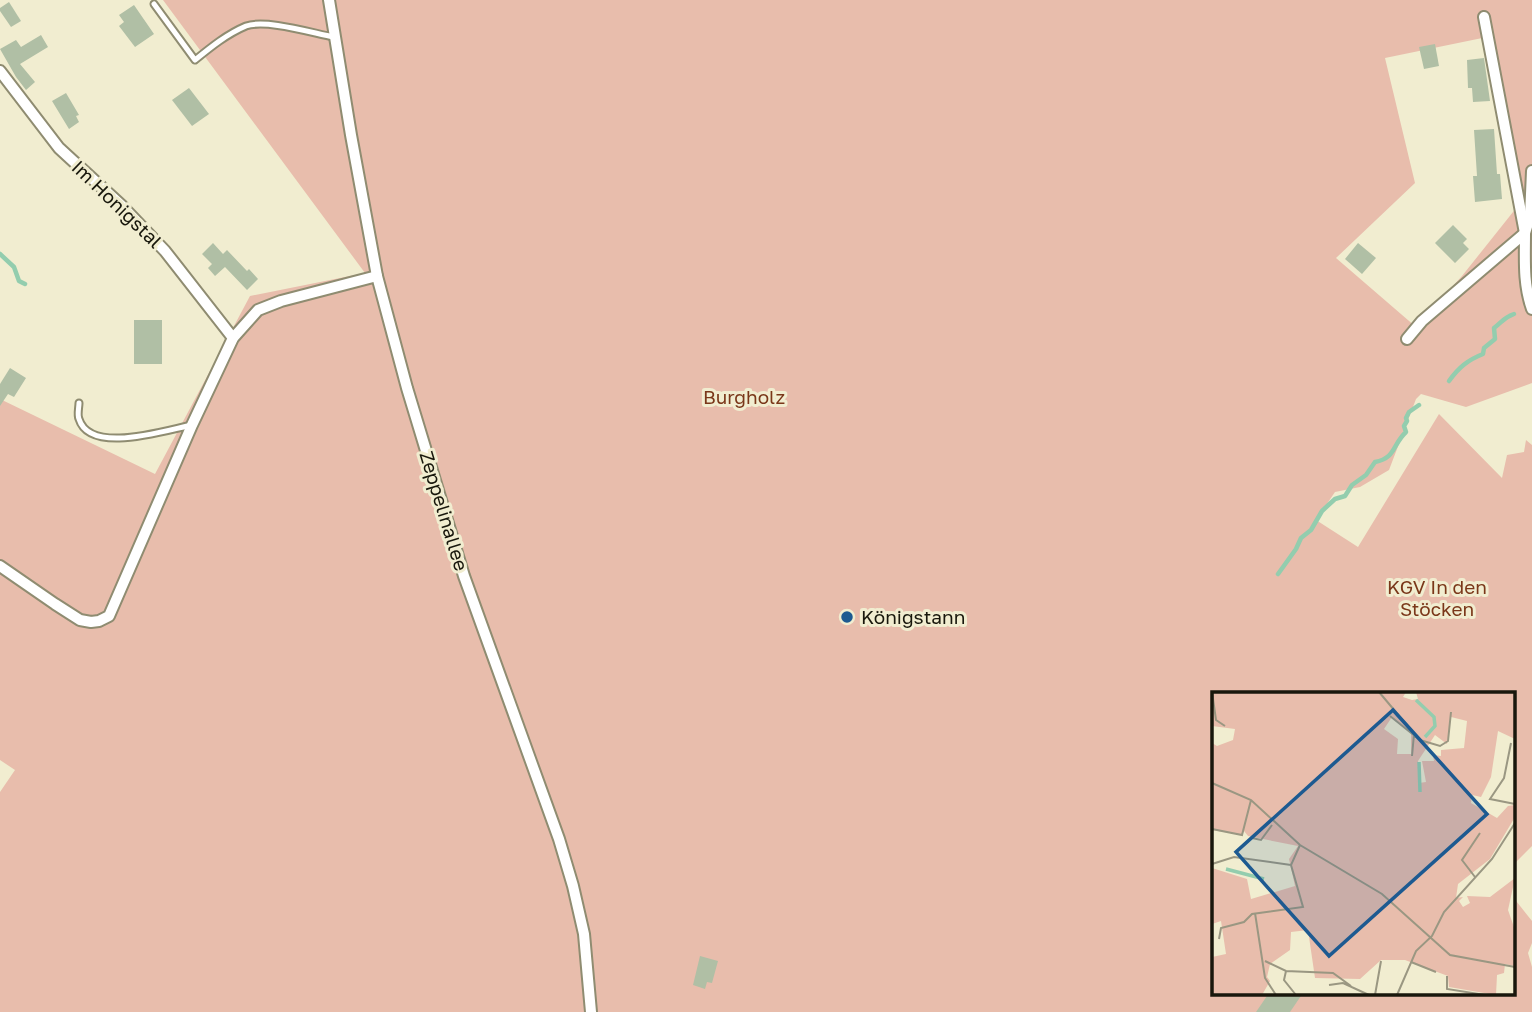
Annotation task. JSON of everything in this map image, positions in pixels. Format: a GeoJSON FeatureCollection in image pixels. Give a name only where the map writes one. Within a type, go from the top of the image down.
{"type":"FeatureCollection","features":[{"type":"Feature","properties":{"kind":"street","name":"Zeppelinallee"},"geometry":{"type":"LineString","coordinates":[[329,0],[377,276],[407,388],[464,576],[573,886],[584,934],[591,1012]]}},
{"type":"Feature","properties":{"kind":"street"},"geometry":{"type":"LineString","coordinates":[[1484,17],[1525,233],[1527,295],[1532,309]]}},
{"type":"Feature","properties":{"kind":"street","name":"Im Honigstal"},"geometry":{"type":"LineString","coordinates":[[0,71],[59,148],[122,206],[165,251],[233,338]]}},
{"type":"Feature","properties":{"kind":"street"},"geometry":{"type":"LineString","coordinates":[[1407,339],[1422,321],[1525,233],[1531,217],[1532,171]]}},
{"type":"Feature","properties":{"kind":"street"},"geometry":{"type":"LineString","coordinates":[[0,566],[80,620],[99,621],[109,616],[233,338],[258,310],[281,301],[377,276]]}},
{"type":"Feature","properties":{"kind":"lane"},"geometry":{"type":"LineString","coordinates":[[154,4],[195,60],[221,39],[248,25],[268,24],[334,37]]}},
{"type":"Feature","properties":{"kind":"lane"},"geometry":{"type":"LineString","coordinates":[[79,402],[78,418],[86,431],[107,439],[192,425]]}},
{"type":"Feature","properties":{"kind":"green space","name":"Burgholz"},"geometry":{"type":"Polygon","coordinates":[[[163,0],[1532,0],[1532,383],[1466,407],[1421,394],[1416,399],[1389,470],[1360,487],[1335,492],[1316,520],[1358,547],[1439,414],[1502,478],[1507,455],[1524,452],[1526,440],[1532,445],[1532,846],[1514,864],[1514,692],[1212,692],[1212,995],[1514,995],[1514,898],[1532,921],[1532,943],[1528,953],[1532,967],[1532,1012],[0,1012],[0,792],[15,770],[0,760],[0,399],[155,474],[250,296],[365,273],[163,0]],[[1492,36],[1385,58],[1415,183],[1336,258],[1416,327],[1462,276],[1517,207],[1492,36]]]}},
{"type":"Feature","properties":{"kind":"building"},"geometry":{"type":"Polygon","coordinates":[[[9,2],[21,21],[11,27],[0,11],[0,8],[9,2]]]}},
{"type":"Feature","properties":{"kind":"building"},"geometry":{"type":"Polygon","coordinates":[[[134,5],[154,34],[135,47],[119,26],[124,22],[119,15],[134,5]]]}},
{"type":"Feature","properties":{"kind":"building"},"geometry":{"type":"Polygon","coordinates":[[[41,35],[48,47],[20,64],[35,82],[26,90],[0,49],[16,40],[21,47],[41,35]]]}},
{"type":"Feature","properties":{"kind":"building"},"geometry":{"type":"Polygon","coordinates":[[[1435,44],[1439,66],[1424,69],[1419,47],[1435,44]]]}},
{"type":"Feature","properties":{"kind":"building"},"geometry":{"type":"Polygon","coordinates":[[[1484,58],[1490,101],[1473,102],[1472,88],[1468,88],[1467,60],[1484,58]]]}},
{"type":"Feature","properties":{"kind":"building"},"geometry":{"type":"Polygon","coordinates":[[[189,88],[209,114],[192,126],[172,100],[189,88]]]}},
{"type":"Feature","properties":{"kind":"building"},"geometry":{"type":"Polygon","coordinates":[[[66,93],[79,115],[76,116],[79,122],[69,129],[52,101],[66,93]]]}},
{"type":"Feature","properties":{"kind":"building"},"geometry":{"type":"Polygon","coordinates":[[[1494,129],[1497,174],[1500,174],[1502,199],[1475,202],[1473,176],[1477,176],[1474,130],[1494,129]]]}},
{"type":"Feature","properties":{"kind":"building"},"geometry":{"type":"Polygon","coordinates":[[[1453,225],[1467,239],[1463,243],[1469,249],[1455,263],[1435,243],[1453,225]]]}},
{"type":"Feature","properties":{"kind":"building"},"geometry":{"type":"Polygon","coordinates":[[[213,243],[223,254],[227,250],[258,279],[247,290],[225,267],[215,276],[208,268],[212,264],[202,254],[213,243]]]}},
{"type":"Feature","properties":{"kind":"building"},"geometry":{"type":"Polygon","coordinates":[[[1358,243],[1376,258],[1362,274],[1345,259],[1358,243]]]}},
{"type":"Feature","properties":{"kind":"building"},"geometry":{"type":"Polygon","coordinates":[[[134,320],[162,320],[162,364],[134,364],[134,320]]]}},
{"type":"Feature","properties":{"kind":"building"},"geometry":{"type":"Polygon","coordinates":[[[10,368],[26,378],[14,397],[8,394],[0,406],[0,384],[10,368]]]}},
{"type":"Feature","properties":{"kind":"building"},"geometry":{"type":"Polygon","coordinates":[[[700,956],[718,961],[712,983],[707,982],[705,989],[693,985],[700,956]]]}},
{"type":"Feature","properties":{"kind":"building"},"geometry":{"type":"Polygon","coordinates":[[[1268,995],[1302,995],[1290,1012],[1256,1012],[1268,995]]]}},
{"type":"Feature","properties":{"kind":"waterway"},"geometry":{"type":"LineString","coordinates":[[0,254],[14,267],[19,281],[25,284]]}},
{"type":"Feature","properties":{"kind":"waterway"},"geometry":{"type":"LineString","coordinates":[[1449,381],[1464,364],[1483,354],[1484,348],[1495,339],[1494,328],[1514,314]]}},
{"type":"Feature","properties":{"kind":"waterway"},"geometry":{"type":"LineString","coordinates":[[1278,574],[1322,511],[1335,499],[1345,496],[1375,462],[1390,454],[1406,432],[1404,426],[1409,412],[1419,405]]}},
{"type":"Feature","properties":{"kind":"place","name":"Königstann"},"geometry":{"type":"Point","coordinates":[847,617]}},
{"type":"Feature","properties":{"kind":"park label","name":"KGV In den Stöcken"},"geometry":{"type":"Point","coordinates":[1437,598]}}]}
